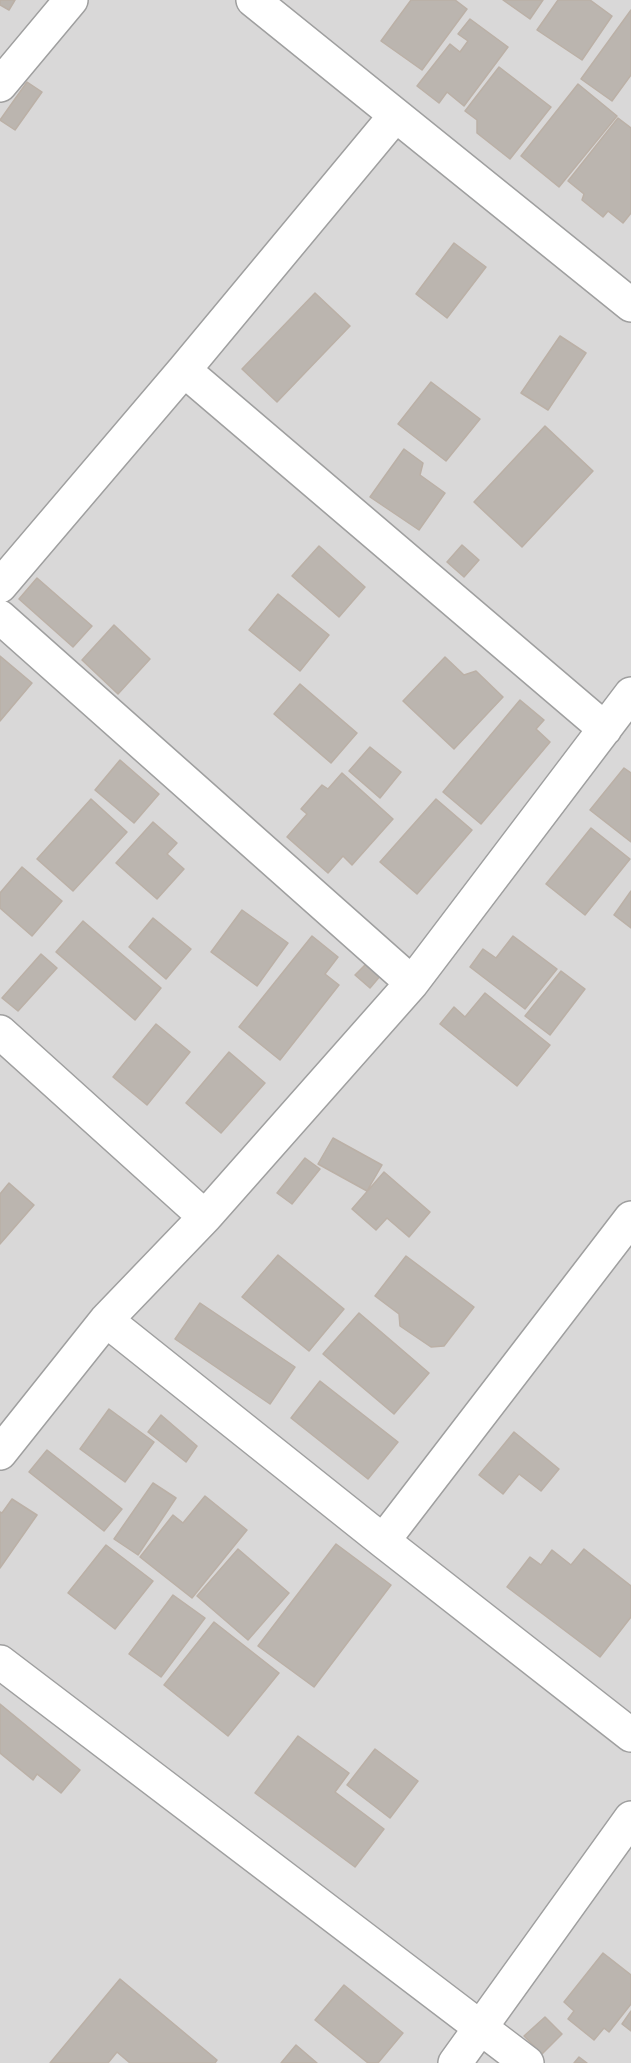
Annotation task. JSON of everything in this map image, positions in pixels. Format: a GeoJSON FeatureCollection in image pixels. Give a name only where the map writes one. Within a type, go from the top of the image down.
{"type":"FeatureCollection","features":[{"type":"Feature","properties":{"kind":"street"},"geometry":{"type":"LineString","coordinates":[[0,85],[71,0]]}},
{"type":"Feature","properties":{"kind":"street"},"geometry":{"type":"LineString","coordinates":[[253,0],[631,305]]}},
{"type":"Feature","properties":{"kind":"street"},"geometry":{"type":"LineString","coordinates":[[0,586],[184,370],[395,116]]}},
{"type":"Feature","properties":{"kind":"street"},"geometry":{"type":"LineString","coordinates":[[184,370],[605,729]]}},
{"type":"Feature","properties":{"kind":"street"},"geometry":{"type":"LineString","coordinates":[[0,617],[412,983]]}},
{"type":"Feature","properties":{"kind":"street"},"geometry":{"type":"LineString","coordinates":[[2,1445],[106,1320],[205,1217],[412,983],[631,694]]}},
{"type":"Feature","properties":{"kind":"street"},"geometry":{"type":"LineString","coordinates":[[0,1032],[205,1217]]}},
{"type":"Feature","properties":{"kind":"street"},"geometry":{"type":"LineString","coordinates":[[383,1541],[631,1218]]}},
{"type":"Feature","properties":{"kind":"street"},"geometry":{"type":"LineString","coordinates":[[106,1320],[631,1735]]}},
{"type":"Feature","properties":{"kind":"street"},"geometry":{"type":"LineString","coordinates":[[0,1662],[527,2063]]}},
{"type":"Feature","properties":{"kind":"street"},"geometry":{"type":"LineString","coordinates":[[455,2063],[631,1818]]}},
{"type":"Feature","properties":{"kind":"shaded area"},"geometry":{"type":"Polygon","coordinates":[[[0,0],[631,0],[631,2063],[0,2063],[0,0]]]}},
{"type":"Feature","properties":{"kind":"building"},"geometry":{"type":"Polygon","coordinates":[[[0,0],[15,0],[9,10],[0,5],[0,0]]]}},
{"type":"Feature","properties":{"kind":"building"},"geometry":{"type":"Polygon","coordinates":[[[411,0],[455,0],[467,9],[422,70],[381,41],[411,0]]]}},
{"type":"Feature","properties":{"kind":"building"},"geometry":{"type":"Polygon","coordinates":[[[503,0],[543,0],[530,19],[503,0]]]}},
{"type":"Feature","properties":{"kind":"building"},"geometry":{"type":"Polygon","coordinates":[[[558,0],[590,0],[612,16],[582,60],[537,30],[558,0]]]}},
{"type":"Feature","properties":{"kind":"building"},"geometry":{"type":"Polygon","coordinates":[[[631,10],[631,75],[612,101],[581,79],[631,10]]]}},
{"type":"Feature","properties":{"kind":"building"},"geometry":{"type":"Polygon","coordinates":[[[470,19],[508,47],[464,106],[447,92],[439,103],[417,86],[450,44],[460,52],[468,41],[458,34],[470,19]]]}},
{"type":"Feature","properties":{"kind":"building"},"geometry":{"type":"Polygon","coordinates":[[[499,67],[551,107],[510,159],[477,133],[477,120],[465,111],[499,67]]]}},
{"type":"Feature","properties":{"kind":"building"},"geometry":{"type":"Polygon","coordinates":[[[27,82],[42,92],[15,130],[0,120],[27,82]]]}},
{"type":"Feature","properties":{"kind":"building"},"geometry":{"type":"Polygon","coordinates":[[[578,84],[617,116],[559,187],[521,156],[578,84]]]}},
{"type":"Feature","properties":{"kind":"building"},"geometry":{"type":"Polygon","coordinates":[[[618,118],[631,128],[631,213],[623,223],[608,211],[603,217],[582,200],[584,194],[568,181],[618,118]]]}},
{"type":"Feature","properties":{"kind":"building"},"geometry":{"type":"Polygon","coordinates":[[[454,243],[486,267],[447,318],[416,294],[454,243]]]}},
{"type":"Feature","properties":{"kind":"building"},"geometry":{"type":"Polygon","coordinates":[[[315,293],[350,326],[277,402],[242,369],[315,293]]]}},
{"type":"Feature","properties":{"kind":"building"},"geometry":{"type":"Polygon","coordinates":[[[560,336],[586,353],[548,410],[521,393],[560,336]]]}},
{"type":"Feature","properties":{"kind":"building"},"geometry":{"type":"Polygon","coordinates":[[[431,382],[480,419],[446,461],[398,424],[431,382]]]}},
{"type":"Feature","properties":{"kind":"building"},"geometry":{"type":"Polygon","coordinates":[[[545,426],[593,471],[522,547],[474,502],[545,426]]]}},
{"type":"Feature","properties":{"kind":"building"},"geometry":{"type":"Polygon","coordinates":[[[404,449],[423,463],[420,475],[445,493],[419,530],[370,497],[404,449]]]}},
{"type":"Feature","properties":{"kind":"building"},"geometry":{"type":"Polygon","coordinates":[[[462,545],[479,560],[464,577],[447,562],[462,545]]]}},
{"type":"Feature","properties":{"kind":"building"},"geometry":{"type":"Polygon","coordinates":[[[319,546],[365,587],[339,617],[292,576],[319,546]]]}},
{"type":"Feature","properties":{"kind":"building"},"geometry":{"type":"Polygon","coordinates":[[[37,578],[92,626],[73,647],[19,599],[37,578]]]}},
{"type":"Feature","properties":{"kind":"building"},"geometry":{"type":"Polygon","coordinates":[[[278,594],[329,635],[300,671],[249,630],[278,594]]]}},
{"type":"Feature","properties":{"kind":"building"},"geometry":{"type":"Polygon","coordinates":[[[114,625],[150,659],[118,694],[82,660],[114,625]]]}},
{"type":"Feature","properties":{"kind":"building"},"geometry":{"type":"Polygon","coordinates":[[[0,656],[32,683],[0,721],[0,656]]]}},
{"type":"Feature","properties":{"kind":"building"},"geometry":{"type":"Polygon","coordinates":[[[445,657],[464,675],[476,671],[503,697],[454,749],[403,701],[445,657]]]}},
{"type":"Feature","properties":{"kind":"building"},"geometry":{"type":"Polygon","coordinates":[[[300,684],[357,733],[331,763],[274,714],[300,684]]]}},
{"type":"Feature","properties":{"kind":"building"},"geometry":{"type":"Polygon","coordinates":[[[520,700],[544,720],[536,729],[550,742],[481,824],[443,792],[520,700]]]}},
{"type":"Feature","properties":{"kind":"building"},"geometry":{"type":"Polygon","coordinates":[[[370,747],[401,772],[380,798],[349,771],[370,747]]]}},
{"type":"Feature","properties":{"kind":"building"},"geometry":{"type":"Polygon","coordinates":[[[120,760],[159,794],[134,823],[95,790],[120,760]]]}},
{"type":"Feature","properties":{"kind":"building"},"geometry":{"type":"Polygon","coordinates":[[[624,768],[631,773],[631,842],[590,810],[624,768]]]}},
{"type":"Feature","properties":{"kind":"building"},"geometry":{"type":"Polygon","coordinates":[[[342,773],[393,819],[352,865],[343,856],[328,873],[287,837],[307,814],[301,809],[322,785],[328,789],[342,773]]]}},
{"type":"Feature","properties":{"kind":"building"},"geometry":{"type":"Polygon","coordinates":[[[91,799],[127,832],[73,891],[37,859],[91,799]]]}},
{"type":"Feature","properties":{"kind":"building"},"geometry":{"type":"Polygon","coordinates":[[[436,799],[472,830],[417,894],[380,862],[436,799]]]}},
{"type":"Feature","properties":{"kind":"building"},"geometry":{"type":"Polygon","coordinates":[[[153,822],[177,843],[167,854],[184,869],[157,899],[116,863],[153,822]]]}},
{"type":"Feature","properties":{"kind":"building"},"geometry":{"type":"Polygon","coordinates":[[[591,828],[630,859],[585,915],[546,884],[591,828]]]}},
{"type":"Feature","properties":{"kind":"building"},"geometry":{"type":"Polygon","coordinates":[[[22,867],[62,901],[32,936],[0,908],[0,893],[22,867]]]}},
{"type":"Feature","properties":{"kind":"building"},"geometry":{"type":"Polygon","coordinates":[[[631,891],[631,928],[614,915],[631,891]]]}},
{"type":"Feature","properties":{"kind":"building"},"geometry":{"type":"Polygon","coordinates":[[[242,910],[288,943],[257,986],[211,952],[242,910]]]}},
{"type":"Feature","properties":{"kind":"building"},"geometry":{"type":"Polygon","coordinates":[[[153,918],[191,949],[166,979],[129,947],[153,918]]]}},
{"type":"Feature","properties":{"kind":"building"},"geometry":{"type":"Polygon","coordinates":[[[83,921],[161,988],[135,1020],[56,952],[83,921]]]}},
{"type":"Feature","properties":{"kind":"building"},"geometry":{"type":"Polygon","coordinates":[[[312,936],[338,957],[325,974],[339,985],[280,1060],[239,1027],[312,936]]]}},
{"type":"Feature","properties":{"kind":"building"},"geometry":{"type":"Polygon","coordinates":[[[513,936],[557,969],[525,1009],[470,967],[483,949],[496,958],[513,936]]]}},
{"type":"Feature","properties":{"kind":"building"},"geometry":{"type":"Polygon","coordinates":[[[41,954],[57,968],[18,1011],[2,998],[41,954]]]}},
{"type":"Feature","properties":{"kind":"building"},"geometry":{"type":"Polygon","coordinates":[[[367,963],[381,975],[370,988],[355,975],[367,963]]]}},
{"type":"Feature","properties":{"kind":"building"},"geometry":{"type":"Polygon","coordinates":[[[561,971],[585,989],[550,1035],[525,1016],[561,971]]]}},
{"type":"Feature","properties":{"kind":"building"},"geometry":{"type":"Polygon","coordinates":[[[485,993],[550,1045],[517,1086],[440,1024],[454,1007],[465,1017],[485,993]]]}},
{"type":"Feature","properties":{"kind":"building"},"geometry":{"type":"Polygon","coordinates":[[[156,1024],[190,1052],[147,1105],[113,1077],[156,1024]]]}},
{"type":"Feature","properties":{"kind":"building"},"geometry":{"type":"Polygon","coordinates":[[[229,1052],[265,1083],[221,1133],[186,1103],[229,1052]]]}},
{"type":"Feature","properties":{"kind":"building"},"geometry":{"type":"Polygon","coordinates":[[[333,1138],[382,1165],[367,1191],[318,1164],[333,1138]]]}},
{"type":"Feature","properties":{"kind":"building"},"geometry":{"type":"Polygon","coordinates":[[[305,1158],[320,1169],[292,1204],[277,1193],[305,1158]]]}},
{"type":"Feature","properties":{"kind":"building"},"geometry":{"type":"Polygon","coordinates":[[[384,1172],[430,1212],[409,1237],[387,1218],[376,1230],[352,1209],[384,1172]]]}},
{"type":"Feature","properties":{"kind":"building"},"geometry":{"type":"Polygon","coordinates":[[[9,1183],[34,1205],[0,1244],[0,1194],[9,1183]]]}},
{"type":"Feature","properties":{"kind":"building"},"geometry":{"type":"Polygon","coordinates":[[[278,1255],[344,1309],[309,1351],[242,1297],[278,1255]]]}},
{"type":"Feature","properties":{"kind":"building"},"geometry":{"type":"Polygon","coordinates":[[[406,1256],[474,1307],[444,1346],[431,1347],[400,1326],[399,1314],[375,1296],[406,1256]]]}},
{"type":"Feature","properties":{"kind":"building"},"geometry":{"type":"Polygon","coordinates":[[[200,1303],[295,1367],[270,1404],[175,1339],[200,1303]]]}},
{"type":"Feature","properties":{"kind":"building"},"geometry":{"type":"Polygon","coordinates":[[[359,1313],[429,1373],[394,1414],[323,1354],[359,1313]]]}},
{"type":"Feature","properties":{"kind":"building"},"geometry":{"type":"Polygon","coordinates":[[[320,1381],[398,1442],[368,1479],[291,1418],[320,1381]]]}},
{"type":"Feature","properties":{"kind":"building"},"geometry":{"type":"Polygon","coordinates":[[[109,1409],[154,1442],[125,1482],[80,1449],[109,1409]]]}},
{"type":"Feature","properties":{"kind":"building"},"geometry":{"type":"Polygon","coordinates":[[[161,1415],[197,1446],[186,1462],[148,1432],[161,1415]]]}},
{"type":"Feature","properties":{"kind":"building"},"geometry":{"type":"Polygon","coordinates":[[[514,1432],[559,1469],[541,1491],[519,1474],[503,1494],[479,1475],[514,1432]]]}},
{"type":"Feature","properties":{"kind":"building"},"geometry":{"type":"Polygon","coordinates":[[[47,1450],[122,1509],[104,1531],[29,1472],[47,1450]]]}},
{"type":"Feature","properties":{"kind":"building"},"geometry":{"type":"Polygon","coordinates":[[[153,1483],[176,1498],[138,1555],[114,1539],[153,1483]]]}},
{"type":"Feature","properties":{"kind":"building"},"geometry":{"type":"Polygon","coordinates":[[[205,1496],[247,1530],[192,1598],[140,1557],[173,1515],[183,1523],[205,1496]]]}},
{"type":"Feature","properties":{"kind":"building"},"geometry":{"type":"Polygon","coordinates":[[[12,1499],[37,1515],[0,1568],[0,1512],[2,1513],[12,1499]]]}},
{"type":"Feature","properties":{"kind":"building"},"geometry":{"type":"Polygon","coordinates":[[[336,1544],[391,1585],[314,1687],[258,1646],[336,1544]]]}},
{"type":"Feature","properties":{"kind":"building"},"geometry":{"type":"Polygon","coordinates":[[[106,1545],[153,1581],[115,1629],[68,1593],[106,1545]]]}},
{"type":"Feature","properties":{"kind":"building"},"geometry":{"type":"Polygon","coordinates":[[[238,1549],[289,1593],[248,1640],[197,1596],[238,1549]]]}},
{"type":"Feature","properties":{"kind":"building"},"geometry":{"type":"Polygon","coordinates":[[[584,1549],[631,1586],[631,1617],[600,1657],[507,1587],[530,1557],[541,1565],[552,1550],[571,1565],[584,1549]]]}},
{"type":"Feature","properties":{"kind":"building"},"geometry":{"type":"Polygon","coordinates":[[[173,1595],[205,1618],[161,1677],[129,1654],[173,1595]]]}},
{"type":"Feature","properties":{"kind":"building"},"geometry":{"type":"Polygon","coordinates":[[[214,1622],[279,1673],[228,1736],[164,1685],[214,1622]]]}},
{"type":"Feature","properties":{"kind":"building"},"geometry":{"type":"Polygon","coordinates":[[[0,1704],[80,1770],[61,1793],[37,1774],[33,1780],[0,1753],[0,1704]]]}},
{"type":"Feature","properties":{"kind":"building"},"geometry":{"type":"Polygon","coordinates":[[[298,1736],[349,1773],[335,1792],[384,1829],[355,1867],[255,1793],[298,1736]]]}},
{"type":"Feature","properties":{"kind":"building"},"geometry":{"type":"Polygon","coordinates":[[[375,1749],[418,1781],[390,1818],[347,1785],[375,1749]]]}},
{"type":"Feature","properties":{"kind":"building"},"geometry":{"type":"Polygon","coordinates":[[[603,1953],[631,1975],[631,2004],[609,2032],[604,2028],[594,2040],[568,2019],[574,2011],[564,2002],[603,1953]]]}},
{"type":"Feature","properties":{"kind":"building"},"geometry":{"type":"Polygon","coordinates":[[[120,1979],[217,2060],[215,2063],[130,2063],[117,2052],[108,2063],[50,2063],[120,1979]]]}},
{"type":"Feature","properties":{"kind":"building"},"geometry":{"type":"Polygon","coordinates":[[[344,1985],[403,2033],[378,2063],[368,2063],[315,2020],[344,1985]]]}},
{"type":"Feature","properties":{"kind":"building"},"geometry":{"type":"Polygon","coordinates":[[[631,2011],[631,2031],[622,2024],[631,2011]]]}},
{"type":"Feature","properties":{"kind":"building"},"geometry":{"type":"Polygon","coordinates":[[[545,2017],[562,2034],[542,2054],[524,2036],[545,2017]]]}},
{"type":"Feature","properties":{"kind":"building"},"geometry":{"type":"Polygon","coordinates":[[[296,2045],[317,2063],[281,2063],[296,2045]]]}},
{"type":"Feature","properties":{"kind":"building"},"geometry":{"type":"Polygon","coordinates":[[[579,2057],[587,2063],[574,2063],[579,2057]]]}}]}
